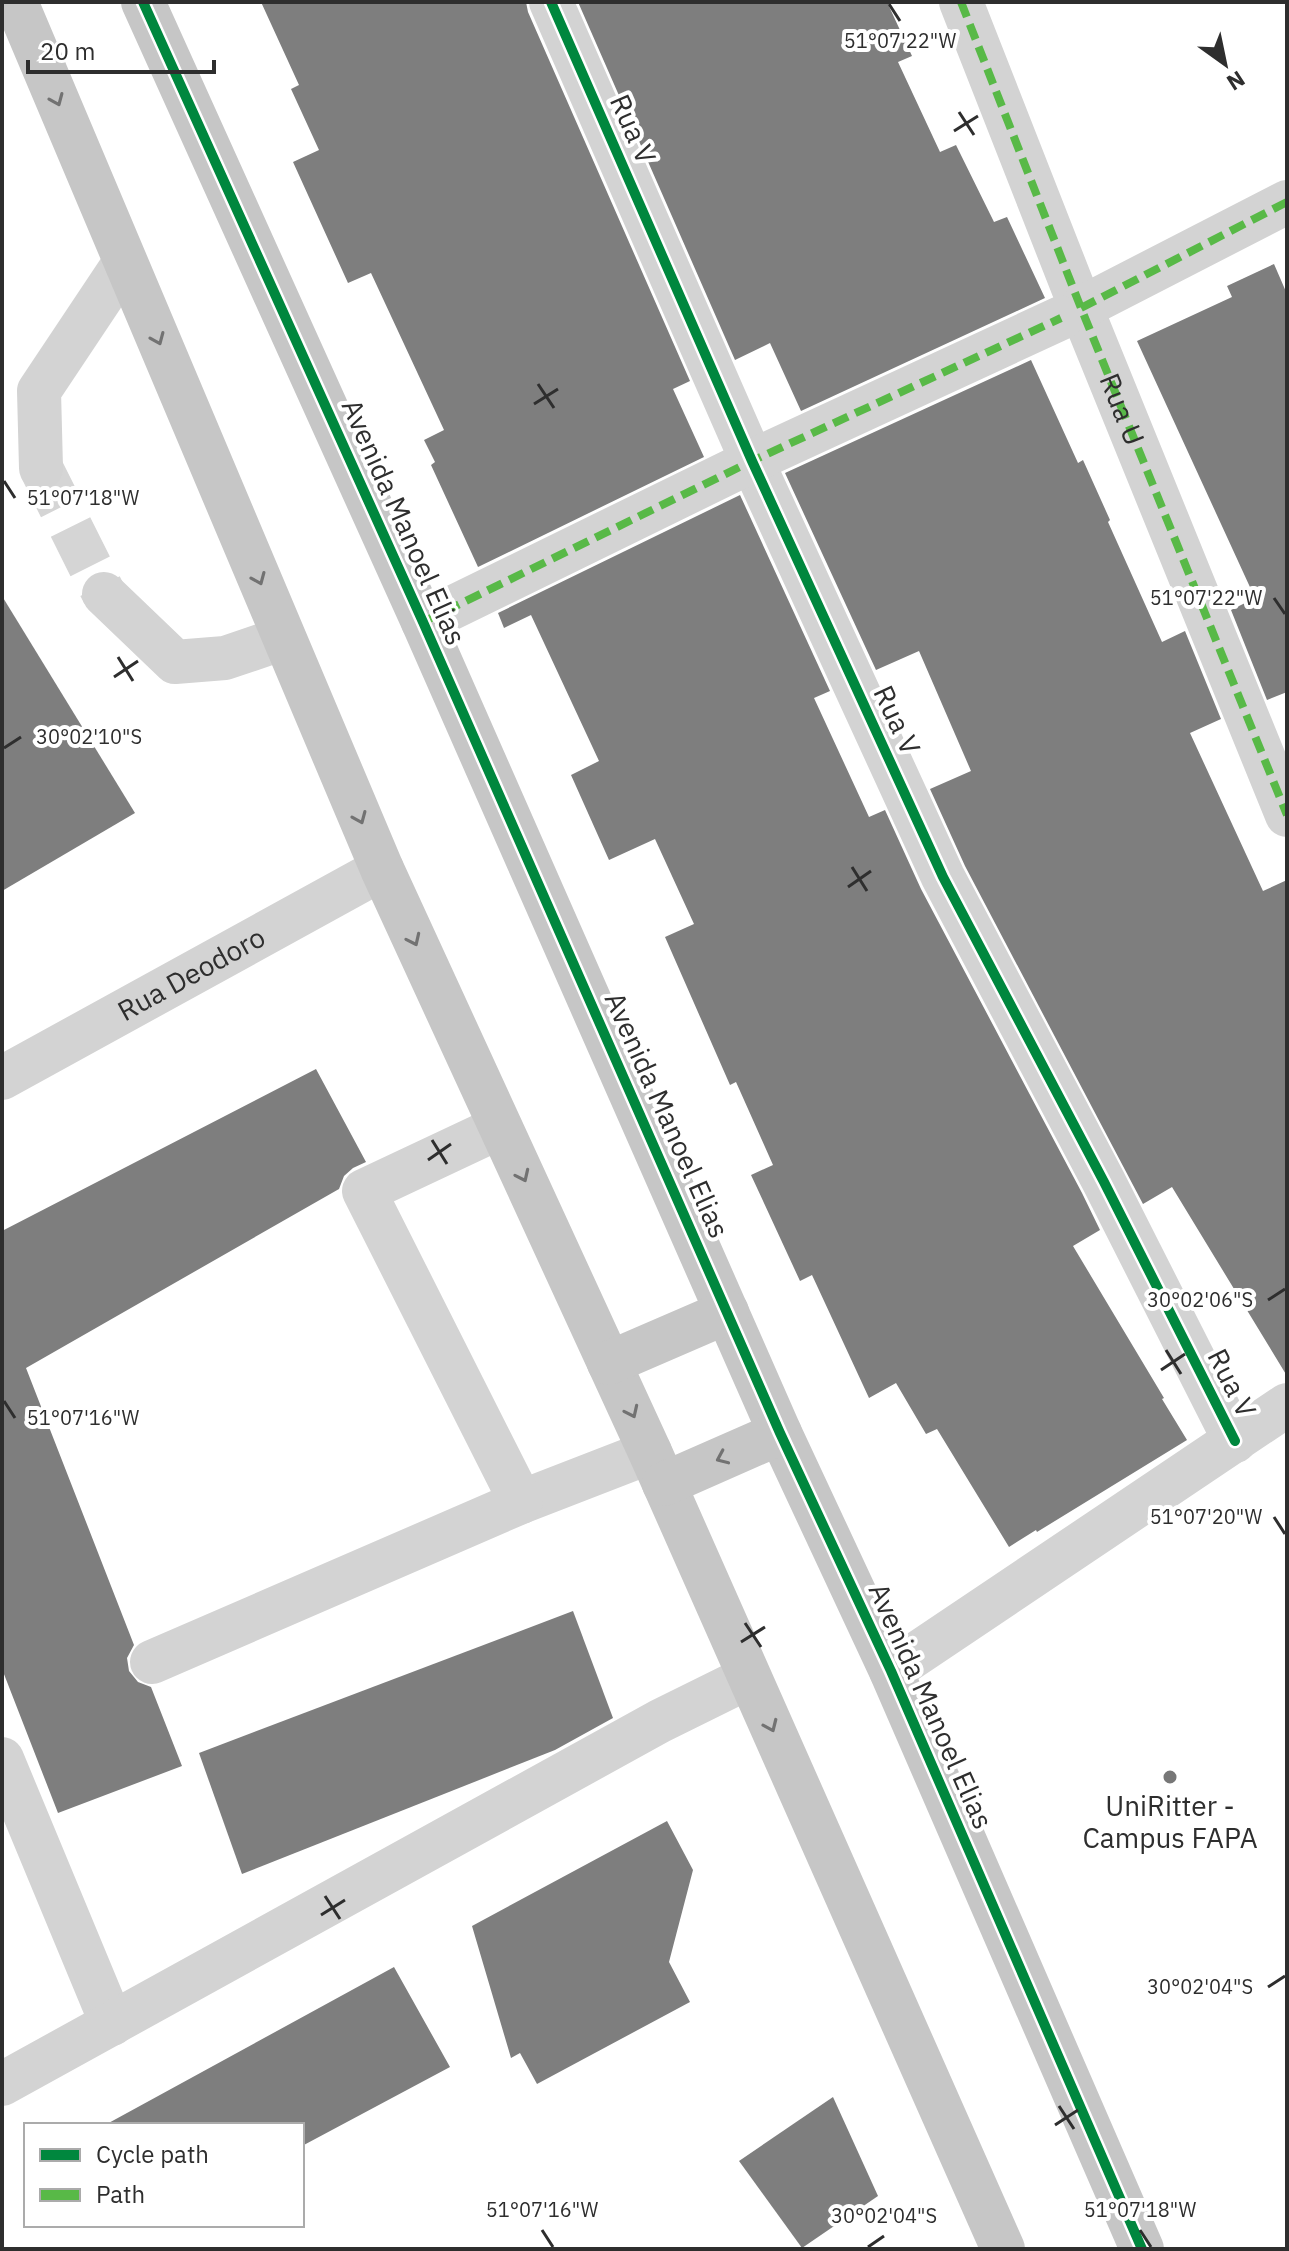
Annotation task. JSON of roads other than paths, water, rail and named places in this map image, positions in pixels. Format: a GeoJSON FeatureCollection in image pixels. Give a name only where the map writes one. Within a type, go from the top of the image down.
{"type":"FeatureCollection","features":[{"type":"Feature","properties":{"kind":"main road"},"geometry":{"type":"LineString","coordinates":[[16,2],[382,869],[657,1468],[1003,2249]]}},
{"type":"Feature","properties":{"kind":"main road","name":"Avenida Manoel Elias"},"geometry":{"type":"LineString","coordinates":[[143,2],[423,622],[780,1433],[891,1671],[1142,2249]]}},
{"type":"Feature","properties":{"kind":"main road"},"geometry":{"type":"LineString","coordinates":[[609,1363],[727,1312]]}},
{"type":"Feature","properties":{"kind":"main road"},"geometry":{"type":"LineString","coordinates":[[657,1468],[780,1433]]}},
{"type":"Feature","properties":{"kind":"street","name":"Rua V"},"geometry":{"type":"LineString","coordinates":[[551,2],[752,461],[943,877],[1104,1182],[1235,1441]]}},
{"type":"Feature","properties":{"kind":"street","name":"Rua U"},"geometry":{"type":"LineString","coordinates":[[961,2],[1071,313],[1287,815]]}},
{"type":"Feature","properties":{"kind":"street"},"geometry":{"type":"LineString","coordinates":[[423,622],[752,461],[1071,313],[1287,202]]}},
{"type":"Feature","properties":{"kind":"street"},"geometry":{"type":"LineString","coordinates":[[41,468],[39,391],[125,262]]}},
{"type":"Feature","properties":{"kind":"street"},"geometry":{"type":"LineString","coordinates":[[104,594],[175,662],[225,658],[284,638]]}},
{"type":"Feature","properties":{"kind":"street","name":"Rua Deodoro"},"geometry":{"type":"LineString","coordinates":[[2,1078],[382,869]]}},
{"type":"Feature","properties":{"kind":"street"},"geometry":{"type":"LineString","coordinates":[[500,1127],[364,1191],[521,1502]]}},
{"type":"Feature","properties":{"kind":"street"},"geometry":{"type":"LineString","coordinates":[[891,1671],[1287,1405]]}},
{"type":"Feature","properties":{"kind":"street"},"geometry":{"type":"LineString","coordinates":[[152,1662],[521,1502],[657,1468]]}},
{"type":"Feature","properties":{"kind":"street"},"geometry":{"type":"LineString","coordinates":[[2,2084],[660,1721],[749,1677]]}},
{"type":"Feature","properties":{"kind":"street"},"geometry":{"type":"LineString","coordinates":[[2,1759],[112,2024]]}},
{"type":"Feature","properties":{"kind":"tunnel"},"geometry":{"type":"LineString","coordinates":[[41,468],[104,594]]}},
{"type":"Feature","properties":{"kind":"place","name":"UniRitter - Campus FAPA"},"geometry":{"type":"Point","coordinates":[1170,1777]}}]}
